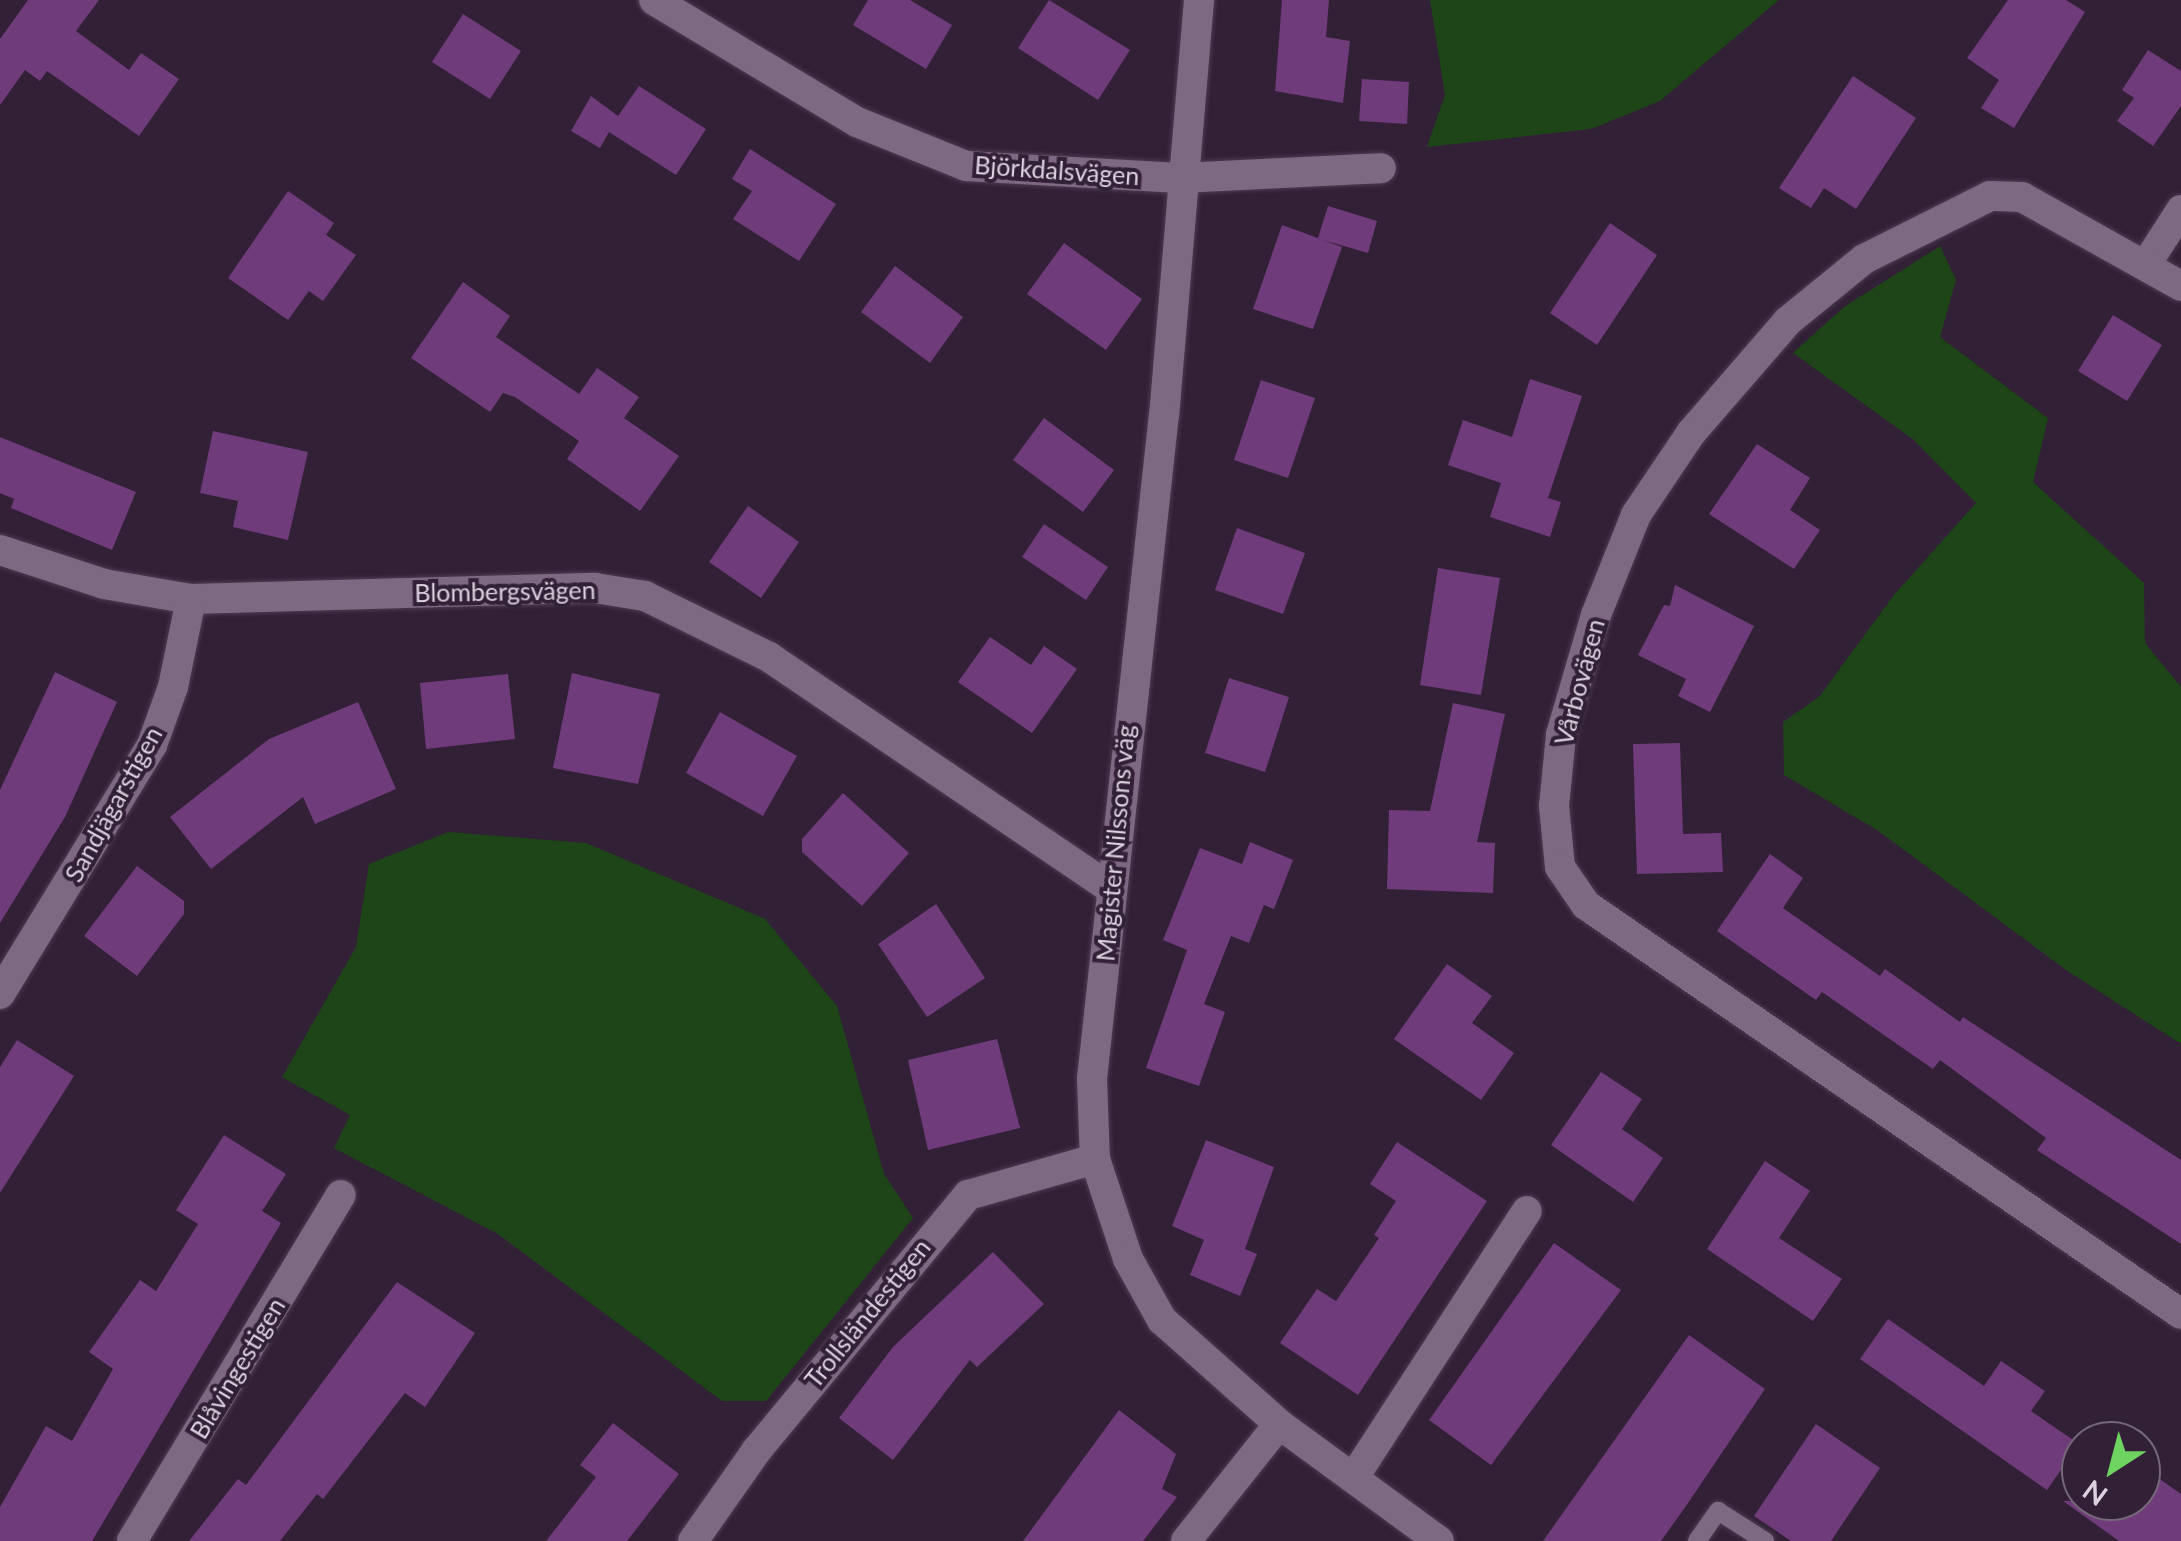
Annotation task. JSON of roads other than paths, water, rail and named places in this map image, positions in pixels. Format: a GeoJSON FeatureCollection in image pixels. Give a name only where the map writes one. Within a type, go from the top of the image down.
{"type":"FeatureCollection","features":[{"type":"Feature","properties":{"kind":"street","name":"Björkdalsvägen"},"geometry":{"type":"LineString","coordinates":[[654,0],[858,122],[966,166],[1180,178],[1380,168]]}},
{"type":"Feature","properties":{"kind":"street","name":"Magister Nilssons väg"},"geometry":{"type":"LineString","coordinates":[[1199,0],[1180,178],[1164,414],[1092,1079],[1095,1159],[1128,1260],[1162,1320],[1280,1424],[1439,1541]]}},
{"type":"Feature","properties":{"kind":"street","name":"Vårbovägen"},"geometry":{"type":"LineString","coordinates":[[2181,286],[2148,263],[2022,197],[1990,196],[1864,259],[1773,334],[1691,433],[1636,515],[1596,616],[1561,735],[1554,806],[1560,868],[1586,905],[2181,1314]]}},
{"type":"Feature","properties":{"kind":"street"},"geometry":{"type":"LineString","coordinates":[[2148,263],[2181,210]]}},
{"type":"Feature","properties":{"kind":"street","name":"Blombergsvägen"},"geometry":{"type":"LineString","coordinates":[[0,550],[104,584],[191,599],[595,588],[645,596],[769,656],[1112,888]]}},
{"type":"Feature","properties":{"kind":"street","name":"Sandjägarstigen"},"geometry":{"type":"LineString","coordinates":[[0,994],[152,745],[173,687],[191,599]]}},
{"type":"Feature","properties":{"kind":"street","name":"Trollsländestigen"},"geometry":{"type":"LineString","coordinates":[[693,1541],[769,1435],[968,1194],[1095,1159]]}},
{"type":"Feature","properties":{"kind":"street","name":"Blåvingestigen"},"geometry":{"type":"LineString","coordinates":[[132,1541],[341,1195]]}},
{"type":"Feature","properties":{"kind":"street"},"geometry":{"type":"LineString","coordinates":[[1354,1477],[1527,1210]]}},
{"type":"Feature","properties":{"kind":"street"},"geometry":{"type":"LineString","coordinates":[[1186,1541],[1280,1424]]}},
{"type":"Feature","properties":{"kind":"lane"},"geometry":{"type":"LineString","coordinates":[[1697,1541],[1718,1511],[1765,1541]]}}]}
